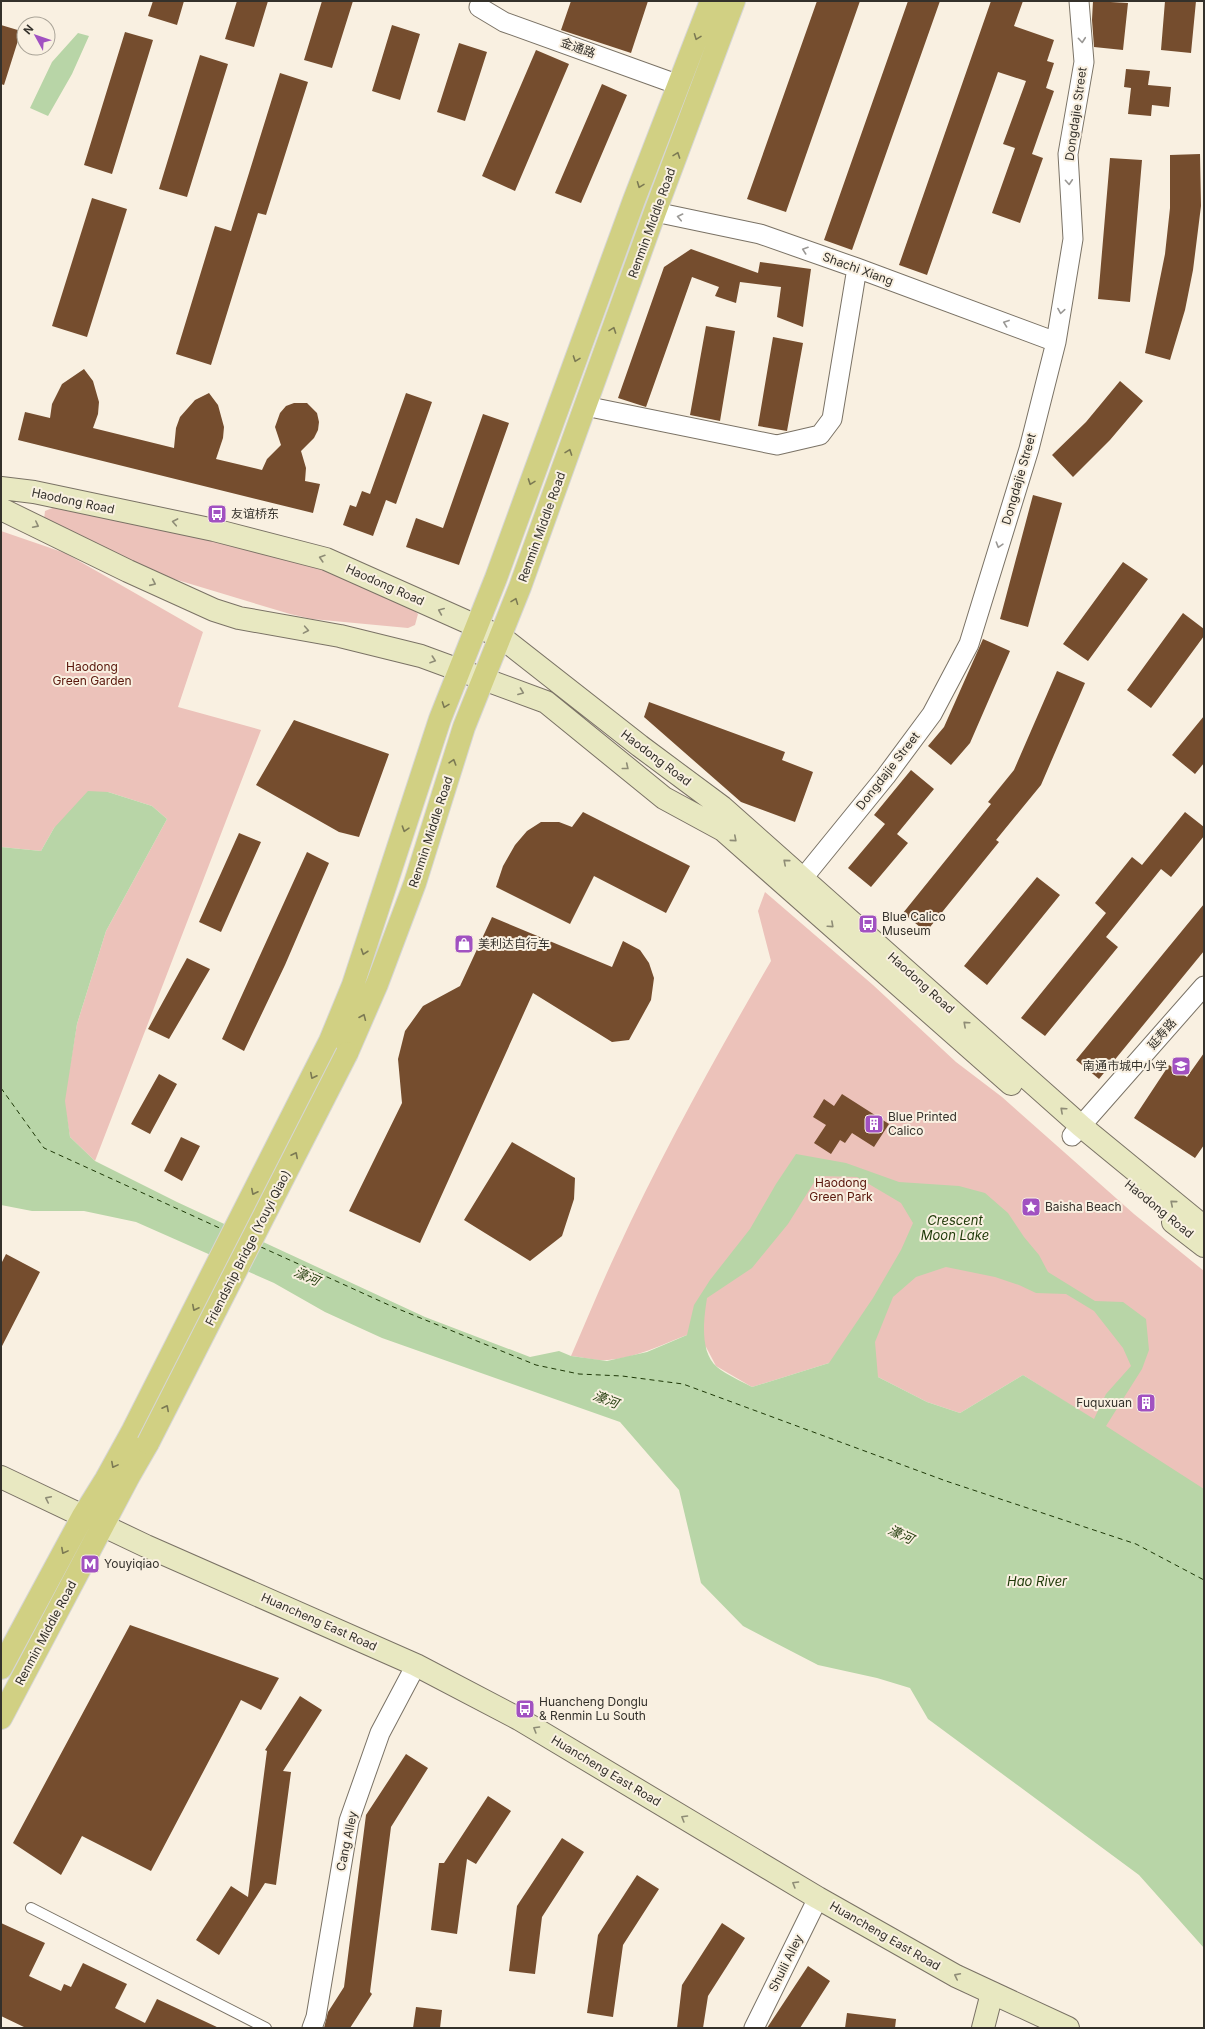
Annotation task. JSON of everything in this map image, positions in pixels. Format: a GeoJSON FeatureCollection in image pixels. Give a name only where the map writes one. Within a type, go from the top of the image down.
{"type":"FeatureCollection","features":[{"type":"Feature","properties":{"kind":"main road","name":"Renmin Middle Road"},"geometry":{"type":"LineString","coordinates":[[339,1047],[353,985],[440,719],[477,626],[634,200],[711,1]]}},
{"type":"Feature","properties":{"kind":"main road","name":"Renmin Middle Road"},"geometry":{"type":"LineString","coordinates":[[339,1047],[377,984],[415,883],[464,727],[501,637],[734,1]]}},
{"type":"Feature","properties":{"kind":"main road","name":"Haodong Road"},"geometry":{"type":"LineString","coordinates":[[1,488],[34,492],[214,530],[326,559],[501,637],[640,746],[722,807],[803,878],[1076,1131],[1204,1246]]}},
{"type":"Feature","properties":{"kind":"main road","name":"Haodong Road"},"geometry":{"type":"LineString","coordinates":[[1,509],[128,571],[214,610],[239,618],[340,636],[421,656],[485,678],[546,702],[664,798],[723,830],[803,900],[1076,1131],[1204,1227]]}},
{"type":"Feature","properties":{"kind":"main road","name":"Friendship Bridge (Youyi Qiao)"},"geometry":{"type":"LineString","coordinates":[[140,1437],[339,1047]]}},
{"type":"Feature","properties":{"kind":"main road","name":"Renmin Middle Road"},"geometry":{"type":"LineString","coordinates":[[1,1668],[83,1516],[106,1479],[140,1437]]}},
{"type":"Feature","properties":{"kind":"main road","name":"Renmin Middle Road"},"geometry":{"type":"LineString","coordinates":[[1,1718],[103,1526],[140,1437]]}},
{"type":"Feature","properties":{"kind":"main road","name":"Huancheng East Road"},"geometry":{"type":"LineString","coordinates":[[1,1477],[103,1526],[416,1665],[519,1719],[818,1898],[956,1976],[1068,2028]]}},
{"type":"Feature","properties":{"kind":"main road"},"geometry":{"type":"LineString","coordinates":[[983,2028],[992,1993]]}},
{"type":"Feature","properties":{"kind":"street","name":"Dongdajie Street"},"geometry":{"type":"LineString","coordinates":[[803,900],[798,893],[797,888],[803,878],[886,776],[932,714],[969,644],[1029,449],[1056,342],[1073,239],[1068,154],[1084,62],[1079,1]]}},
{"type":"Feature","properties":{"kind":"street","name":"金通路"},"geometry":{"type":"LineString","coordinates":[[475,4],[504,22],[678,85]]}},
{"type":"Feature","properties":{"kind":"street","name":"Shachi Xiang"},"geometry":{"type":"LineString","coordinates":[[656,212],[760,234],[857,268],[1056,342]]}},
{"type":"Feature","properties":{"kind":"street"},"geometry":{"type":"LineString","coordinates":[[585,406],[777,445],[820,435],[832,419],[857,268]]}},
{"type":"Feature","properties":{"kind":"street","name":"延寿路"},"geometry":{"type":"LineString","coordinates":[[1076,1131],[1204,986]]}},
{"type":"Feature","properties":{"kind":"street","name":"Cang Alley"},"geometry":{"type":"LineString","coordinates":[[312,2028],[316,2017],[349,1822],[380,1733],[416,1665]]}},
{"type":"Feature","properties":{"kind":"street","name":"Shuili Alley"},"geometry":{"type":"LineString","coordinates":[[754,2028],[818,1898]]}},
{"type":"Feature","properties":{"kind":"lane"},"geometry":{"type":"LineString","coordinates":[[31,1908],[266,2028]]}},
{"type":"Feature","properties":{"kind":"green space"},"geometry":{"type":"Polygon","coordinates":[[[55,507],[167,528],[325,570],[413,609],[418,614],[415,625],[408,628],[312,619],[290,614],[141,569],[44,519],[45,511],[55,507]]]}},
{"type":"Feature","properties":{"kind":"green space","name":"Haodong Green Garden"},"geometry":{"type":"Polygon","coordinates":[[[1,531],[65,553],[203,632],[178,707],[261,730],[95,1161],[70,1137],[64,1101],[77,1024],[106,931],[167,819],[152,806],[108,792],[54,828],[41,851],[1,847],[1,531]]]}},
{"type":"Feature","properties":{"kind":"green space","name":"Haodong Green Park"},"geometry":{"type":"Polygon","coordinates":[[[765,892],[873,985],[956,1062],[1002,1097],[1134,1214],[1204,1271],[1204,1490],[1023,1375],[960,1413],[927,1402],[878,1377],[829,1363],[752,1387],[716,1366],[706,1347],[687,1335],[628,1357],[618,1359],[599,1360],[571,1356],[610,1266],[652,1179],[710,1069],[771,961],[758,911],[765,892]]]}},
{"type":"Feature","properties":{"kind":"water"},"geometry":{"type":"Polygon","coordinates":[[[78,33],[89,36],[72,74],[48,116],[30,108],[52,62],[78,33]]]}},
{"type":"Feature","properties":{"kind":"water","name":"Hao River"},"geometry":{"type":"Polygon","coordinates":[[[88,791],[108,792],[152,806],[167,819],[106,931],[77,1024],[65,1101],[70,1137],[95,1161],[177,1202],[425,1317],[530,1357],[559,1351],[571,1356],[607,1361],[647,1352],[687,1335],[694,1305],[710,1280],[750,1229],[776,1184],[796,1154],[846,1163],[899,1182],[959,1186],[985,1193],[1008,1213],[1024,1237],[1039,1255],[1048,1272],[1095,1301],[1123,1302],[1146,1319],[1149,1350],[1142,1369],[1106,1426],[1204,1489],[1204,1948],[1139,1875],[928,1719],[910,1688],[877,1678],[818,1665],[743,1626],[701,1583],[679,1490],[620,1422],[382,1338],[325,1312],[274,1283],[136,1222],[84,1211],[32,1211],[1,1205],[1,847],[41,851],[54,828],[88,791]],[[818,1176],[788,1224],[752,1268],[707,1298],[704,1334],[707,1353],[711,1361],[725,1373],[752,1387],[829,1363],[873,1298],[901,1250],[913,1223],[901,1203],[857,1177],[818,1176]],[[946,1267],[916,1277],[893,1297],[875,1342],[878,1377],[927,1402],[960,1413],[1023,1375],[1094,1419],[1106,1394],[1131,1366],[1123,1348],[1094,1311],[1066,1294],[1036,1293],[1019,1285],[995,1277],[946,1267]]]}},
{"type":"Feature","properties":{"kind":"building"},"geometry":{"type":"Polygon","coordinates":[[[153,1],[184,1],[177,25],[148,16],[153,1]]]}},
{"type":"Feature","properties":{"kind":"building"},"geometry":{"type":"Polygon","coordinates":[[[237,1],[268,1],[254,47],[225,39],[237,1]]]}},
{"type":"Feature","properties":{"kind":"building"},"geometry":{"type":"Polygon","coordinates":[[[322,1],[353,1],[332,68],[304,60],[322,1]]]}},
{"type":"Feature","properties":{"kind":"building"},"geometry":{"type":"Polygon","coordinates":[[[571,1],[648,1],[631,53],[561,30],[571,1]]]}},
{"type":"Feature","properties":{"kind":"building"},"geometry":{"type":"Polygon","coordinates":[[[817,1],[860,1],[786,212],[747,199],[817,1]]]}},
{"type":"Feature","properties":{"kind":"building"},"geometry":{"type":"Polygon","coordinates":[[[908,1],[940,1],[852,250],[824,240],[908,1]]]}},
{"type":"Feature","properties":{"kind":"building"},"geometry":{"type":"Polygon","coordinates":[[[991,1],[1023,1],[1014,26],[1054,40],[1047,61],[1054,63],[1046,88],[1054,91],[1032,154],[1043,158],[1020,223],[992,213],[1015,148],[1003,144],[1026,81],[998,72],[927,275],[899,265],[991,1]]]}},
{"type":"Feature","properties":{"kind":"building"},"geometry":{"type":"Polygon","coordinates":[[[1093,1],[1128,3],[1123,50],[1094,47],[1092,20],[1093,1]]]}},
{"type":"Feature","properties":{"kind":"building"},"geometry":{"type":"Polygon","coordinates":[[[1165,1],[1196,1],[1191,53],[1161,50],[1165,1]]]}},
{"type":"Feature","properties":{"kind":"building"},"geometry":{"type":"Polygon","coordinates":[[[1,25],[16,30],[16,47],[4,85],[1,84],[1,25]]]}},
{"type":"Feature","properties":{"kind":"building"},"geometry":{"type":"Polygon","coordinates":[[[392,25],[420,34],[400,100],[372,91],[392,25]]]}},
{"type":"Feature","properties":{"kind":"building"},"geometry":{"type":"Polygon","coordinates":[[[125,32],[153,40],[112,174],[84,165],[125,32]]]}},
{"type":"Feature","properties":{"kind":"building"},"geometry":{"type":"Polygon","coordinates":[[[459,43],[487,52],[465,121],[437,112],[459,43]]]}},
{"type":"Feature","properties":{"kind":"building"},"geometry":{"type":"Polygon","coordinates":[[[536,50],[569,64],[515,191],[482,176],[536,50]]]}},
{"type":"Feature","properties":{"kind":"building"},"geometry":{"type":"Polygon","coordinates":[[[200,55],[228,64],[187,197],[159,189],[200,55]]]}},
{"type":"Feature","properties":{"kind":"building"},"geometry":{"type":"Polygon","coordinates":[[[1126,69],[1150,71],[1148,85],[1171,87],[1169,107],[1152,105],[1151,116],[1128,114],[1131,88],[1124,87],[1126,69]]]}},
{"type":"Feature","properties":{"kind":"building"},"geometry":{"type":"Polygon","coordinates":[[[280,73],[308,82],[266,215],[258,213],[211,365],[176,354],[215,226],[231,231],[280,73]]]}},
{"type":"Feature","properties":{"kind":"building"},"geometry":{"type":"Polygon","coordinates":[[[602,84],[627,95],[581,203],[555,193],[602,84]]]}},
{"type":"Feature","properties":{"kind":"building"},"geometry":{"type":"Polygon","coordinates":[[[1200,154],[1201,206],[1193,270],[1185,310],[1170,360],[1145,353],[1165,254],[1170,208],[1170,155],[1200,154]]]}},
{"type":"Feature","properties":{"kind":"building"},"geometry":{"type":"Polygon","coordinates":[[[1110,158],[1142,160],[1130,302],[1098,299],[1110,158]]]}},
{"type":"Feature","properties":{"kind":"building"},"geometry":{"type":"Polygon","coordinates":[[[92,198],[127,209],[87,337],[52,326],[92,198]]]}},
{"type":"Feature","properties":{"kind":"building"},"geometry":{"type":"Polygon","coordinates":[[[691,249],[758,273],[760,262],[811,269],[803,327],[777,317],[781,287],[740,282],[736,303],[715,296],[719,287],[692,277],[646,407],[618,398],[664,267],[691,249]]]}},
{"type":"Feature","properties":{"kind":"building"},"geometry":{"type":"Polygon","coordinates":[[[706,326],[735,331],[720,421],[690,415],[706,326]]]}},
{"type":"Feature","properties":{"kind":"building"},"geometry":{"type":"Polygon","coordinates":[[[773,337],[803,343],[787,431],[758,426],[773,337]]]}},
{"type":"Feature","properties":{"kind":"building"},"geometry":{"type":"Polygon","coordinates":[[[84,369],[93,381],[99,402],[98,414],[93,428],[174,448],[176,428],[180,417],[195,400],[209,393],[218,405],[224,427],[223,438],[216,459],[262,470],[267,459],[281,445],[275,427],[280,413],[286,406],[294,403],[307,403],[317,413],[319,422],[318,430],[314,438],[301,451],[306,468],[305,481],[320,484],[313,513],[18,440],[25,412],[50,418],[52,404],[62,384],[84,369]]]}},
{"type":"Feature","properties":{"kind":"building"},"geometry":{"type":"Polygon","coordinates":[[[1120,381],[1143,401],[1110,440],[1073,477],[1052,455],[1086,422],[1120,381]]]}},
{"type":"Feature","properties":{"kind":"building"},"geometry":{"type":"Polygon","coordinates":[[[406,393],[432,402],[396,504],[386,500],[373,536],[343,525],[350,505],[356,507],[362,491],[370,494],[406,393]]]}},
{"type":"Feature","properties":{"kind":"building"},"geometry":{"type":"Polygon","coordinates":[[[483,414],[509,423],[459,565],[406,547],[416,518],[443,528],[483,414]]]}},
{"type":"Feature","properties":{"kind":"building"},"geometry":{"type":"Polygon","coordinates":[[[1033,495],[1062,503],[1028,627],[1000,619],[1033,495]]]}},
{"type":"Feature","properties":{"kind":"building"},"geometry":{"type":"Polygon","coordinates":[[[1123,562],[1148,579],[1088,661],[1063,644],[1123,562]]]}},
{"type":"Feature","properties":{"kind":"building"},"geometry":{"type":"Polygon","coordinates":[[[1183,613],[1204,629],[1204,636],[1151,708],[1127,690],[1183,613]]]}},
{"type":"Feature","properties":{"kind":"building"},"geometry":{"type":"Polygon","coordinates":[[[983,639],[1010,651],[970,743],[951,765],[928,746],[944,727],[983,639]]]}},
{"type":"Feature","properties":{"kind":"building"},"geometry":{"type":"Polygon","coordinates":[[[1057,671],[1085,683],[1041,785],[996,840],[999,842],[926,932],[903,913],[991,804],[988,802],[1014,770],[1057,671]]]}},
{"type":"Feature","properties":{"kind":"building"},"geometry":{"type":"Polygon","coordinates":[[[649,702],[785,752],[782,760],[813,772],[795,822],[741,802],[644,717],[649,702]]]}},
{"type":"Feature","properties":{"kind":"building"},"geometry":{"type":"Polygon","coordinates":[[[1204,716],[1204,763],[1195,774],[1172,755],[1204,716]]]}},
{"type":"Feature","properties":{"kind":"building"},"geometry":{"type":"Polygon","coordinates":[[[294,720],[389,754],[359,837],[339,832],[256,785],[294,720]]]}},
{"type":"Feature","properties":{"kind":"building"},"geometry":{"type":"Polygon","coordinates":[[[911,770],[934,789],[897,834],[908,843],[871,887],[848,868],[885,824],[874,815],[911,770]]]}},
{"type":"Feature","properties":{"kind":"building"},"geometry":{"type":"Polygon","coordinates":[[[583,812],[690,866],[666,913],[594,876],[570,924],[496,887],[503,866],[515,845],[527,831],[541,822],[559,822],[572,827],[583,812]]]}},
{"type":"Feature","properties":{"kind":"building"},"geometry":{"type":"Polygon","coordinates":[[[1185,812],[1204,827],[1204,836],[1171,877],[1161,869],[1106,937],[1118,947],[1045,1036],[1021,1018],[1106,913],[1095,903],[1132,857],[1142,865],[1185,812]]]}},
{"type":"Feature","properties":{"kind":"building"},"geometry":{"type":"Polygon","coordinates":[[[239,833],[261,842],[221,932],[199,922],[239,833]]]}},
{"type":"Feature","properties":{"kind":"building"},"geometry":{"type":"Polygon","coordinates":[[[307,852],[329,863],[285,965],[244,1051],[222,1039],[307,852]]]}},
{"type":"Feature","properties":{"kind":"building"},"geometry":{"type":"Polygon","coordinates":[[[1037,877],[1060,895],[987,985],[964,966],[1037,877]]]}},
{"type":"Feature","properties":{"kind":"building"},"geometry":{"type":"Polygon","coordinates":[[[1204,904],[1204,951],[1099,1079],[1076,1060],[1204,904]]]}},
{"type":"Feature","properties":{"kind":"building"},"geometry":{"type":"Polygon","coordinates":[[[492,917],[612,967],[623,941],[640,950],[649,963],[654,978],[651,1000],[629,1040],[612,1042],[533,993],[420,1243],[349,1211],[402,1103],[398,1059],[405,1031],[423,1006],[460,986],[492,917]]]}},
{"type":"Feature","properties":{"kind":"building"},"geometry":{"type":"Polygon","coordinates":[[[187,958],[210,969],[169,1039],[148,1029],[187,958]]]}},
{"type":"Feature","properties":{"kind":"building"},"geometry":{"type":"Polygon","coordinates":[[[1204,1053],[1204,1145],[1195,1158],[1134,1118],[1169,1065],[1187,1077],[1204,1053]]]}},
{"type":"Feature","properties":{"kind":"building"},"geometry":{"type":"Polygon","coordinates":[[[159,1074],[177,1084],[150,1134],[131,1124],[159,1074]]]}},
{"type":"Feature","properties":{"kind":"building","name":"Blue Printed Calico"},"geometry":{"type":"Polygon","coordinates":[[[842,1094],[889,1124],[874,1147],[852,1133],[845,1143],[840,1140],[831,1154],[814,1143],[826,1125],[813,1117],[824,1099],[834,1106],[842,1094]]]}},
{"type":"Feature","properties":{"kind":"building"},"geometry":{"type":"Polygon","coordinates":[[[181,1137],[200,1146],[182,1181],[164,1171],[181,1137]]]}},
{"type":"Feature","properties":{"kind":"building"},"geometry":{"type":"Polygon","coordinates":[[[512,1142],[575,1178],[574,1199],[562,1236],[530,1261],[464,1220],[512,1142]]]}},
{"type":"Feature","properties":{"kind":"building"},"geometry":{"type":"Polygon","coordinates":[[[6,1254],[40,1272],[1,1348],[1,1264],[6,1254]]]}},
{"type":"Feature","properties":{"kind":"building"},"geometry":{"type":"Polygon","coordinates":[[[130,1625],[279,1678],[261,1710],[241,1700],[151,1871],[82,1836],[61,1875],[13,1843],[130,1625]]]}},
{"type":"Feature","properties":{"kind":"building"},"geometry":{"type":"Polygon","coordinates":[[[300,1696],[322,1710],[283,1771],[291,1772],[276,1885],[265,1883],[219,1955],[196,1940],[231,1886],[248,1897],[267,1751],[265,1750],[300,1696]]]}},
{"type":"Feature","properties":{"kind":"building"},"geometry":{"type":"Polygon","coordinates":[[[406,1754],[428,1768],[391,1827],[370,1992],[372,1994],[350,2028],[324,2028],[328,2012],[344,1987],[366,1815],[406,1754]]]}},
{"type":"Feature","properties":{"kind":"building"},"geometry":{"type":"Polygon","coordinates":[[[488,1796],[511,1811],[476,1864],[467,1859],[457,1934],[431,1930],[439,1863],[444,1863],[488,1796]]]}},
{"type":"Feature","properties":{"kind":"building"},"geometry":{"type":"Polygon","coordinates":[[[562,1838],[584,1852],[542,1917],[535,1974],[509,1971],[517,1906],[562,1838]]]}},
{"type":"Feature","properties":{"kind":"building"},"geometry":{"type":"Polygon","coordinates":[[[637,1875],[659,1889],[623,1945],[613,2017],[587,2013],[598,1935],[637,1875]]]}},
{"type":"Feature","properties":{"kind":"building"},"geometry":{"type":"Polygon","coordinates":[[[1,1923],[45,1943],[29,1976],[61,1991],[64,1984],[71,1987],[83,1963],[127,1984],[115,2008],[145,2023],[157,1999],[219,2028],[26,2028],[1,2016],[1,1923]]]}},
{"type":"Feature","properties":{"kind":"building"},"geometry":{"type":"Polygon","coordinates":[[[722,1923],[745,1938],[708,1996],[703,2028],[677,2028],[682,1985],[722,1923]]]}},
{"type":"Feature","properties":{"kind":"building"},"geometry":{"type":"Polygon","coordinates":[[[808,1966],[830,1981],[800,2028],[767,2028],[808,1966]]]}},
{"type":"Feature","properties":{"kind":"building"},"geometry":{"type":"Polygon","coordinates":[[[416,2007],[442,2010],[440,2028],[413,2028],[416,2007]]]}},
{"type":"Feature","properties":{"kind":"building"},"geometry":{"type":"Polygon","coordinates":[[[847,2013],[896,2019],[895,2028],[845,2028],[847,2013]]]}},
{"type":"Feature","properties":{"kind":"ferry route"},"geometry":{"type":"LineString","coordinates":[[1,1088],[44,1148],[224,1230]]}},
{"type":"Feature","properties":{"kind":"ferry route"},"geometry":{"type":"LineString","coordinates":[[261,1247],[391,1306],[536,1365],[579,1374],[622,1376],[683,1384],[946,1481],[1136,1544],[1204,1580]]}},
{"type":"Feature","properties":{"kind":"place","name":"友谊桥东"},"geometry":{"type":"Point","coordinates":[217,514]}},
{"type":"Feature","properties":{"kind":"place","name":"Blue Calico Museum"},"geometry":{"type":"Point","coordinates":[868,924]}},
{"type":"Feature","properties":{"kind":"place","name":"美利达自行车"},"geometry":{"type":"Point","coordinates":[464,944]}},
{"type":"Feature","properties":{"kind":"place","name":"南通市城中小学"},"geometry":{"type":"Point","coordinates":[1181,1066]}},
{"type":"Feature","properties":{"kind":"place","name":"Blue Printed Calico"},"geometry":{"type":"Point","coordinates":[874,1124]}},
{"type":"Feature","properties":{"kind":"place","name":"Baisha Beach"},"geometry":{"type":"Point","coordinates":[1031,1207]}},
{"type":"Feature","properties":{"kind":"place","name":"Fuquxuan"},"geometry":{"type":"Point","coordinates":[1146,1403]}},
{"type":"Feature","properties":{"kind":"place","name":"Youyiqiao"},"geometry":{"type":"Point","coordinates":[90,1564]}},
{"type":"Feature","properties":{"kind":"place","name":"Huancheng Donglu & Renmin Lu South"},"geometry":{"type":"Point","coordinates":[525,1709]}},
{"type":"Feature","properties":{"kind":"water label","name":"Crescent Moon Lake"},"geometry":{"type":"Point","coordinates":[955,1228]}},
{"type":"Feature","properties":{"kind":"water label","name":"濠河"},"geometry":{"type":"Point","coordinates":[307,1276]}},
{"type":"Feature","properties":{"kind":"water label","name":"濠河"},"geometry":{"type":"Point","coordinates":[606,1399]}},
{"type":"Feature","properties":{"kind":"water label","name":"濠河"},"geometry":{"type":"Point","coordinates":[901,1534]}}]}
